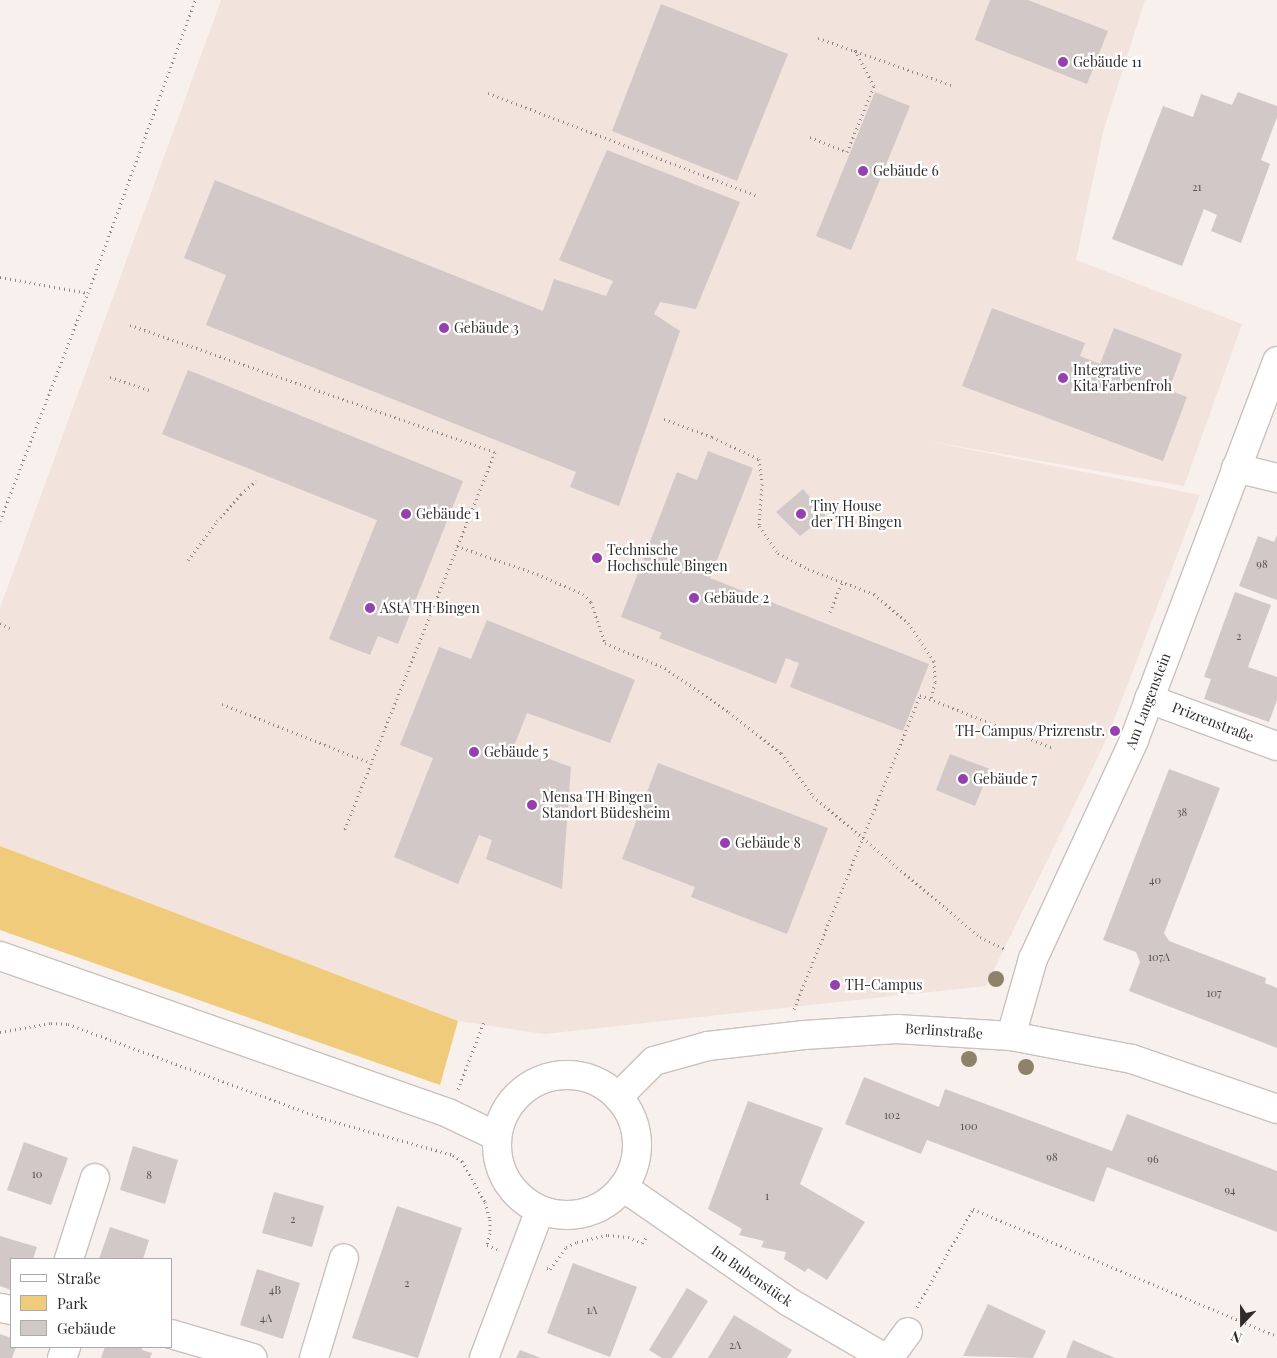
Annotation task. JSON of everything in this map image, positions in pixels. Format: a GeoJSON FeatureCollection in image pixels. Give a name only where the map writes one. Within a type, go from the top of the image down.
{"type":"FeatureCollection","features":[{"type":"Feature","properties":{"kind":"street","name":"Am Langenstein"},"geometry":{"type":"LineString","coordinates":[[1011,1036],[1033,959],[1134,740],[1277,361]]}},
{"type":"Feature","properties":{"kind":"street"},"geometry":{"type":"LineString","coordinates":[[1236,468],[1277,478]]}},
{"type":"Feature","properties":{"kind":"street","name":"Prizrenstraße"},"geometry":{"type":"LineString","coordinates":[[1149,699],[1277,746]]}},
{"type":"Feature","properties":{"kind":"street"},"geometry":{"type":"LineString","coordinates":[[0,956],[448,1113],[496,1136]]}},
{"type":"Feature","properties":{"kind":"street","name":"Berlinstraße"},"geometry":{"type":"LineString","coordinates":[[618,1096],[654,1061],[708,1046],[783,1037],[897,1028],[1011,1036],[1132,1059],[1277,1109]]}},
{"type":"Feature","properties":{"kind":"street"},"geometry":{"type":"LineString","coordinates":[[575,1075],[598,1082],[618,1096],[629,1113],[636,1131],[637,1151],[633,1170],[623,1188],[606,1204],[585,1213],[562,1215],[540,1210],[520,1198],[505,1180],[497,1159],[496,1136],[502,1116],[514,1098],[530,1084],[550,1076],[575,1075]]}},
{"type":"Feature","properties":{"kind":"street"},"geometry":{"type":"LineString","coordinates":[[69,1258],[95,1178]]}},
{"type":"Feature","properties":{"kind":"street","name":"Im Bubenstück"},"geometry":{"type":"LineString","coordinates":[[623,1188],[789,1302],[885,1358]]}},
{"type":"Feature","properties":{"kind":"street"},"geometry":{"type":"LineString","coordinates":[[484,1358],[540,1210]]}},
{"type":"Feature","properties":{"kind":"street"},"geometry":{"type":"LineString","coordinates":[[314,1358],[344,1258]]}},
{"type":"Feature","properties":{"kind":"street"},"geometry":{"type":"LineString","coordinates":[[889,1358],[913,1320]]}},
{"type":"Feature","properties":{"kind":"street"},"geometry":{"type":"LineString","coordinates":[[172,1334],[253,1358]]}},
{"type":"Feature","properties":{"kind":"path"},"geometry":{"type":"LineString","coordinates":[[0,521],[88,293],[195,0]]}},
{"type":"Feature","properties":{"kind":"path"},"geometry":{"type":"LineString","coordinates":[[818,38],[954,86]]}},
{"type":"Feature","properties":{"kind":"path"},"geometry":{"type":"LineString","coordinates":[[810,137],[847,152],[874,86],[855,50]]}},
{"type":"Feature","properties":{"kind":"path"},"geometry":{"type":"LineString","coordinates":[[488,93],[758,196]]}},
{"type":"Feature","properties":{"kind":"path"},"geometry":{"type":"LineString","coordinates":[[0,277],[88,293]]}},
{"type":"Feature","properties":{"kind":"path"},"geometry":{"type":"LineString","coordinates":[[130,325],[495,452],[344,832]]}},
{"type":"Feature","properties":{"kind":"path"},"geometry":{"type":"LineString","coordinates":[[110,377],[149,390]]}},
{"type":"Feature","properties":{"kind":"path"},"geometry":{"type":"LineString","coordinates":[[664,419],[712,436],[759,459],[762,484],[759,526],[778,553],[808,569],[874,594],[908,624],[934,661],[935,682],[931,699]]}},
{"type":"Feature","properties":{"kind":"path"},"geometry":{"type":"LineString","coordinates":[[188,560],[217,521],[241,494],[256,481]]}},
{"type":"Feature","properties":{"kind":"path"},"geometry":{"type":"LineString","coordinates":[[457,546],[536,574],[583,594],[590,602],[605,643],[665,668],[730,712],[781,753],[813,796],[980,937],[1016,954],[1033,959]]}},
{"type":"Feature","properties":{"kind":"path"},"geometry":{"type":"LineString","coordinates":[[830,612],[842,582]]}},
{"type":"Feature","properties":{"kind":"path"},"geometry":{"type":"LineString","coordinates":[[0,623],[10,628]]}},
{"type":"Feature","properties":{"kind":"path"},"geometry":{"type":"LineString","coordinates":[[783,1037],[920,695],[1053,748]]}},
{"type":"Feature","properties":{"kind":"path"},"geometry":{"type":"LineString","coordinates":[[222,704],[371,763]]}},
{"type":"Feature","properties":{"kind":"path"},"geometry":{"type":"LineString","coordinates":[[448,1113],[484,1022]]}},
{"type":"Feature","properties":{"kind":"path"},"geometry":{"type":"LineString","coordinates":[[0,1032],[51,1023],[68,1024],[324,1119],[360,1130],[439,1149],[462,1161],[485,1202],[490,1219],[490,1233],[487,1245],[550,1269],[566,1247],[587,1239],[618,1235],[642,1244],[662,1214]]}},
{"type":"Feature","properties":{"kind":"path"},"geometry":{"type":"LineString","coordinates":[[913,1320],[973,1209],[1277,1336]]}},
{"type":"Feature","properties":{"kind":"shaded area","name":"Technische Hochschule Bingen"},"geometry":{"type":"Polygon","coordinates":[[[221,0],[1145,0],[1103,132],[1076,260],[1242,324],[1184,486],[922,440],[1200,495],[1107,738],[986,986],[544,1034],[458,1021],[0,846],[0,608],[221,0]]]}},
{"type":"Feature","properties":{"kind":"green space"},"geometry":{"type":"Polygon","coordinates":[[[0,846],[458,1021],[440,1085],[0,930],[0,846]]]}},
{"type":"Feature","properties":{"kind":"building","name":"Gebäude 11"},"geometry":{"type":"Polygon","coordinates":[[[990,0],[1028,0],[1108,31],[1087,84],[975,40],[990,0]]]}},
{"type":"Feature","properties":{"kind":"building"},"geometry":{"type":"Polygon","coordinates":[[[661,4],[788,54],[737,181],[612,131],[661,4]]]}},
{"type":"Feature","properties":{"kind":"building","name":"Gebäude 6"},"geometry":{"type":"Polygon","coordinates":[[[875,92],[910,106],[851,250],[816,236],[875,92]]]}},
{"type":"Feature","properties":{"kind":"building"},"geometry":{"type":"Polygon","coordinates":[[[1238,92],[1277,106],[1277,117],[1261,160],[1270,164],[1241,243],[1211,231],[1217,215],[1204,209],[1182,266],[1112,239],[1163,106],[1193,117],[1201,94],[1232,105],[1238,92]]]}},
{"type":"Feature","properties":{"kind":"building","name":"Gebäude 3"},"geometry":{"type":"Polygon","coordinates":[[[607,150],[740,202],[696,309],[660,302],[654,314],[680,331],[619,506],[570,487],[576,472],[206,325],[226,275],[184,258],[215,180],[543,311],[554,279],[606,296],[613,281],[559,260],[607,150]]]}},
{"type":"Feature","properties":{"kind":"building"},"geometry":{"type":"Polygon","coordinates":[[[992,308],[1085,343],[1080,356],[1100,364],[1114,328],[1182,354],[1169,390],[1187,397],[1163,461],[962,386],[992,308]]]}},
{"type":"Feature","properties":{"kind":"building","name":"Gebäude 1"},"geometry":{"type":"Polygon","coordinates":[[[188,370],[463,481],[398,644],[378,636],[370,655],[329,639],[377,520],[162,434],[188,370]]]}},
{"type":"Feature","properties":{"kind":"building","name":"Gebäude 2"},"geometry":{"type":"Polygon","coordinates":[[[708,451],[753,468],[710,578],[929,664],[903,731],[790,687],[799,663],[786,658],[776,684],[659,638],[662,633],[621,617],[677,472],[697,480],[708,451]]]}},
{"type":"Feature","properties":{"kind":"building","name":"Tiny House der TH Bingen"},"geometry":{"type":"Polygon","coordinates":[[[803,489],[826,516],[800,536],[776,512],[803,489]]]}},
{"type":"Feature","properties":{"kind":"building"},"geometry":{"type":"Polygon","coordinates":[[[1277,535],[1277,600],[1239,586],[1258,536],[1274,542],[1277,535]]]}},
{"type":"Feature","properties":{"kind":"building"},"geometry":{"type":"Polygon","coordinates":[[[1235,592],[1271,605],[1248,667],[1277,677],[1277,700],[1269,722],[1204,699],[1211,679],[1204,677],[1235,592]]]}},
{"type":"Feature","properties":{"kind":"building","name":"Gebäude 5"},"geometry":{"type":"Polygon","coordinates":[[[487,620],[635,680],[610,743],[527,713],[514,746],[571,767],[562,889],[486,859],[492,840],[479,835],[458,884],[394,857],[433,758],[400,745],[439,647],[471,659],[487,620]]]}},
{"type":"Feature","properties":{"kind":"building","name":"Gebäude 7"},"geometry":{"type":"Polygon","coordinates":[[[950,754],[990,769],[975,806],[936,790],[950,754]]]}},
{"type":"Feature","properties":{"kind":"building","name":"Gebäude 8"},"geometry":{"type":"Polygon","coordinates":[[[658,763],[828,828],[787,934],[691,897],[695,887],[622,859],[658,763]]]}},
{"type":"Feature","properties":{"kind":"building"},"geometry":{"type":"Polygon","coordinates":[[[1169,769],[1220,788],[1164,933],[1169,941],[1266,978],[1265,983],[1277,988],[1277,1048],[1129,991],[1140,962],[1136,952],[1103,940],[1169,769]]]}},
{"type":"Feature","properties":{"kind":"building"},"geometry":{"type":"Polygon","coordinates":[[[864,1077],[939,1107],[945,1089],[1112,1151],[1127,1114],[1277,1171],[1277,1232],[1107,1167],[1094,1202],[927,1140],[921,1154],[845,1124],[864,1077]]]}},
{"type":"Feature","properties":{"kind":"building"},"geometry":{"type":"Polygon","coordinates":[[[748,1101],[823,1128],[800,1184],[865,1222],[827,1280],[808,1268],[805,1272],[784,1259],[786,1252],[761,1247],[764,1241],[739,1235],[742,1229],[708,1209],[748,1101]]]}},
{"type":"Feature","properties":{"kind":"building"},"geometry":{"type":"Polygon","coordinates":[[[24,1142],[68,1158],[51,1205],[7,1190],[24,1142]]]}},
{"type":"Feature","properties":{"kind":"building"},"geometry":{"type":"Polygon","coordinates":[[[133,1146],[178,1160],[165,1204],[120,1190],[133,1146]]]}},
{"type":"Feature","properties":{"kind":"building"},"geometry":{"type":"Polygon","coordinates":[[[274,1192],[324,1206],[312,1247],[262,1233],[274,1192]]]}},
{"type":"Feature","properties":{"kind":"building"},"geometry":{"type":"Polygon","coordinates":[[[397,1206],[462,1228],[418,1358],[352,1338],[397,1206]]]}},
{"type":"Feature","properties":{"kind":"building"},"geometry":{"type":"Polygon","coordinates":[[[110,1227],[149,1240],[143,1258],[99,1258],[110,1227]]]}},
{"type":"Feature","properties":{"kind":"building"},"geometry":{"type":"Polygon","coordinates":[[[0,1236],[37,1247],[33,1258],[10,1258],[10,1290],[0,1286],[0,1236]]]}},
{"type":"Feature","properties":{"kind":"building"},"geometry":{"type":"Polygon","coordinates":[[[573,1263],[637,1287],[610,1357],[547,1333],[573,1263]]]}},
{"type":"Feature","properties":{"kind":"building"},"geometry":{"type":"Polygon","coordinates":[[[257,1269],[300,1283],[283,1339],[240,1325],[257,1269]]]}},
{"type":"Feature","properties":{"kind":"building"},"geometry":{"type":"Polygon","coordinates":[[[687,1288],[708,1301],[672,1358],[662,1358],[649,1350],[687,1288]]]}},
{"type":"Feature","properties":{"kind":"building"},"geometry":{"type":"Polygon","coordinates":[[[988,1304],[1046,1331],[1033,1358],[963,1356],[988,1304]]]}},
{"type":"Feature","properties":{"kind":"building"},"geometry":{"type":"Polygon","coordinates":[[[734,1315],[792,1350],[787,1358],[708,1358],[734,1315]]]}},
{"type":"Feature","properties":{"kind":"building"},"geometry":{"type":"Polygon","coordinates":[[[0,1334],[10,1338],[10,1348],[16,1348],[12,1358],[0,1358],[0,1334]]]}},
{"type":"Feature","properties":{"kind":"building"},"geometry":{"type":"Polygon","coordinates":[[[1073,1340],[1115,1358],[1066,1358],[1073,1340]]]}},
{"type":"Feature","properties":{"kind":"building"},"geometry":{"type":"Polygon","coordinates":[[[105,1348],[142,1348],[142,1350],[152,1353],[150,1358],[101,1358],[105,1348]]]}},
{"type":"Feature","properties":{"kind":"building"},"geometry":{"type":"Polygon","coordinates":[[[520,1350],[541,1358],[516,1358],[520,1350]]]}},
{"type":"Feature","properties":{"kind":"place","name":"Gebäude 11"},"geometry":{"type":"Point","coordinates":[1063,62]}},
{"type":"Feature","properties":{"kind":"place","name":"Gebäude 6"},"geometry":{"type":"Point","coordinates":[863,171]}},
{"type":"Feature","properties":{"kind":"place","name":"Gebäude 3"},"geometry":{"type":"Point","coordinates":[444,328]}},
{"type":"Feature","properties":{"kind":"place","name":"Integrative Kita Farbenfroh"},"geometry":{"type":"Point","coordinates":[1063,378]}},
{"type":"Feature","properties":{"kind":"place","name":"Gebäude 1"},"geometry":{"type":"Point","coordinates":[406,514]}},
{"type":"Feature","properties":{"kind":"place","name":"Tiny House der TH Bingen"},"geometry":{"type":"Point","coordinates":[801,514]}},
{"type":"Feature","properties":{"kind":"place","name":"Technische Hochschule Bingen"},"geometry":{"type":"Point","coordinates":[597,558]}},
{"type":"Feature","properties":{"kind":"place","name":"Gebäude 2"},"geometry":{"type":"Point","coordinates":[694,598]}},
{"type":"Feature","properties":{"kind":"place","name":"AStA TH Bingen"},"geometry":{"type":"Point","coordinates":[370,608]}},
{"type":"Feature","properties":{"kind":"place","name":"TH-Campus/Prizrenstr."},"geometry":{"type":"Point","coordinates":[1115,731]}},
{"type":"Feature","properties":{"kind":"place","name":"Gebäude 5"},"geometry":{"type":"Point","coordinates":[474,752]}},
{"type":"Feature","properties":{"kind":"place","name":"Gebäude 7"},"geometry":{"type":"Point","coordinates":[963,779]}},
{"type":"Feature","properties":{"kind":"place","name":"Mensa TH Bingen Standort Büdesheim"},"geometry":{"type":"Point","coordinates":[532,805]}},
{"type":"Feature","properties":{"kind":"place","name":"Gebäude 8"},"geometry":{"type":"Point","coordinates":[725,843]}},
{"type":"Feature","properties":{"kind":"place","name":"TH-Campus"},"geometry":{"type":"Point","coordinates":[835,985]}}]}
